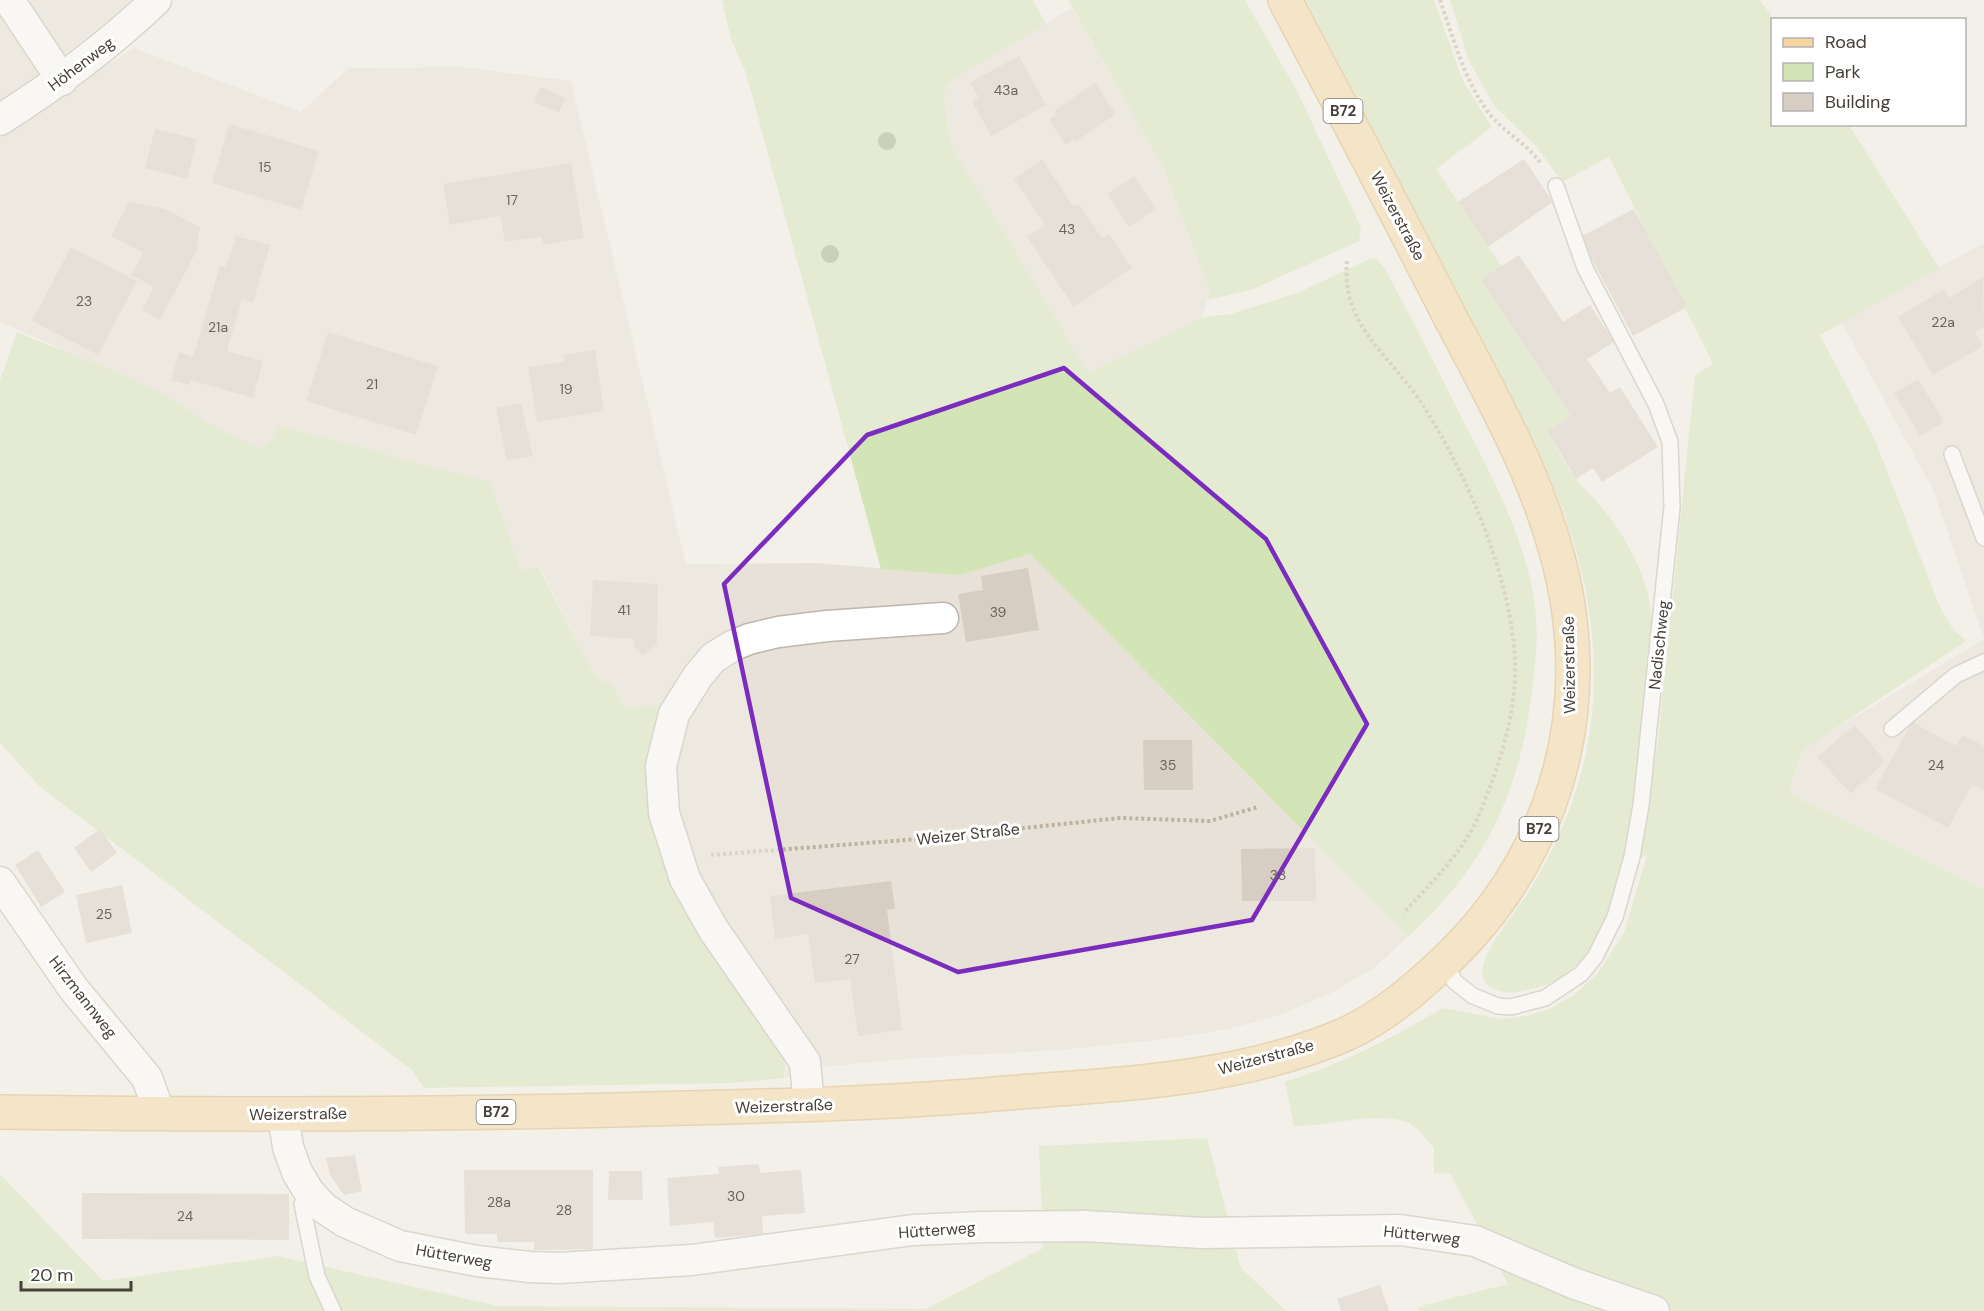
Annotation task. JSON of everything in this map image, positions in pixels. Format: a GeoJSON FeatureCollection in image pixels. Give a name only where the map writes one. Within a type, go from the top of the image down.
{"type":"FeatureCollection","features":[{"type":"Feature","properties":{"kind":"main road","name":"Weizerstraße"},"geometry":{"type":"LineString","coordinates":[[0,1112],[160,1114],[551,1112],[809,1105],[958,1098],[1188,1077],[1257,1063],[1344,1035],[1375,1019],[1408,995],[1450,972],[1511,886],[1536,838],[1557,783],[1573,707],[1568,604],[1557,549],[1540,501],[1490,394],[1285,0]]}},
{"type":"Feature","properties":{"kind":"street"},"geometry":{"type":"LineString","coordinates":[[9,0],[62,80]]}},
{"type":"Feature","properties":{"kind":"street","name":"Höhenweg"},"geometry":{"type":"LineString","coordinates":[[0,120],[62,80],[108,46],[156,0]]}},
{"type":"Feature","properties":{"kind":"street"},"geometry":{"type":"LineString","coordinates":[[809,1105],[805,1062],[712,929],[685,879],[664,813],[661,766],[674,714],[698,676],[713,658],[732,646],[778,632],[943,618]]}},
{"type":"Feature","properties":{"kind":"street","name":"Hirzmannweg"},"geometry":{"type":"LineString","coordinates":[[0,882],[73,988],[147,1077],[160,1114]]}},
{"type":"Feature","properties":{"kind":"street","name":"Hütterweg"},"geometry":{"type":"LineString","coordinates":[[284,1113],[288,1147],[297,1172],[309,1192],[324,1208],[345,1222],[400,1246],[432,1254],[530,1268],[692,1260],[913,1230],[1085,1226],[1202,1233],[1400,1230],[1475,1241],[1573,1283],[1654,1311]]}},
{"type":"Feature","properties":{"kind":"lane","name":"Nadischweg"},"geometry":{"type":"LineString","coordinates":[[1450,972],[1473,996],[1486,1002],[1511,1007],[1545,998],[1581,974],[1595,957],[1614,917],[1632,857],[1648,750],[1672,507],[1670,442],[1656,404],[1585,268],[1556,186]]}},
{"type":"Feature","properties":{"kind":"lane"},"geometry":{"type":"LineString","coordinates":[[1952,454],[1984,538]]}},
{"type":"Feature","properties":{"kind":"lane"},"geometry":{"type":"LineString","coordinates":[[1892,729],[1956,675],[1984,662]]}},
{"type":"Feature","properties":{"kind":"lane"},"geometry":{"type":"LineString","coordinates":[[309,1192],[302,1204],[317,1276],[333,1311]]}},
{"type":"Feature","properties":{"kind":"path"},"geometry":{"type":"LineString","coordinates":[[1440,0],[1478,97],[1496,122],[1537,159],[1556,186]]}},
{"type":"Feature","properties":{"kind":"path"},"geometry":{"type":"LineString","coordinates":[[1347,261],[1347,290],[1356,319],[1407,381],[1424,407],[1462,478],[1489,541],[1504,596],[1515,658],[1514,692],[1506,739],[1481,808],[1460,848],[1441,873],[1403,914]]}},
{"type":"Feature","properties":{"kind":"path","name":"Weizer Straße"},"geometry":{"type":"LineString","coordinates":[[685,879],[713,854],[919,839],[1120,818],[1210,821],[1258,807]]}},
{"type":"Feature","properties":{"kind":"highlighted area"},"geometry":{"type":"Polygon","coordinates":[[[1064,368],[1266,539],[1367,724],[1252,920],[958,972],[791,898],[724,584],[867,435],[1064,368]]]}},
{"type":"Feature","properties":{"kind":"shaded area"},"geometry":{"type":"Polygon","coordinates":[[[0,0],[137,0],[0,102],[0,0]]]}},
{"type":"Feature","properties":{"kind":"shaded area"},"geometry":{"type":"Polygon","coordinates":[[[1072,8],[1164,169],[1210,292],[1202,317],[1088,373],[970,176],[953,155],[947,129],[945,84],[1072,8]]]}},
{"type":"Feature","properties":{"kind":"shaded area"},"geometry":{"type":"Polygon","coordinates":[[[134,48],[301,112],[348,68],[464,67],[571,81],[686,564],[817,563],[960,575],[1030,554],[1408,937],[1375,967],[1331,993],[1280,1015],[1228,1029],[1166,1039],[1062,1050],[917,1058],[821,1067],[784,1078],[787,1066],[673,876],[667,703],[627,709],[610,683],[595,678],[540,567],[521,570],[490,482],[277,425],[275,435],[261,447],[244,443],[199,420],[154,390],[0,322],[0,134],[134,48]]]}},
{"type":"Feature","properties":{"kind":"shaded area"},"geometry":{"type":"Polygon","coordinates":[[[1984,243],[1984,639],[1934,492],[1841,321],[1984,243]]]}},
{"type":"Feature","properties":{"kind":"shaded area"},"geometry":{"type":"Polygon","coordinates":[[[1984,639],[1984,890],[1788,793],[1805,747],[1984,639]]]}},
{"type":"Feature","properties":{"kind":"green space"},"geometry":{"type":"Polygon","coordinates":[[[722,0],[1033,0],[1046,24],[945,84],[948,133],[956,154],[1088,373],[1202,317],[1231,314],[1297,293],[1370,259],[1375,258],[1384,267],[1502,500],[1525,559],[1533,594],[1537,636],[1526,729],[1518,764],[1507,796],[1478,855],[1435,910],[1408,937],[1030,554],[960,575],[881,569],[746,73],[731,39],[722,0]]]}},
{"type":"Feature","properties":{"kind":"green space"},"geometry":{"type":"Polygon","coordinates":[[[1068,0],[1245,0],[1297,91],[1361,227],[1359,241],[1251,290],[1207,300],[1210,292],[1164,169],[1068,0]]]}},
{"type":"Feature","properties":{"kind":"green space"},"geometry":{"type":"Polygon","coordinates":[[[1306,0],[1434,0],[1463,81],[1492,127],[1436,169],[1501,266],[1571,416],[1547,432],[1571,472],[1618,529],[1636,561],[1648,595],[1651,635],[1635,798],[1622,868],[1612,901],[1600,930],[1578,963],[1555,981],[1527,990],[1504,992],[1492,988],[1484,980],[1483,966],[1491,947],[1529,891],[1554,847],[1580,776],[1591,726],[1593,701],[1593,644],[1586,590],[1573,540],[1534,442],[1306,0]]]}},
{"type":"Feature","properties":{"kind":"green space"},"geometry":{"type":"Polygon","coordinates":[[[1450,0],[1760,0],[1773,18],[1771,18],[1771,126],[1850,126],[1939,268],[1820,335],[1875,440],[1939,605],[1953,629],[1966,641],[1803,750],[1788,793],[1984,890],[1984,1311],[1419,1311],[1417,1307],[1508,1284],[1450,1173],[1434,1174],[1434,1147],[1410,1124],[1393,1119],[1379,1118],[1294,1126],[1285,1082],[1366,1050],[1442,1008],[1502,1019],[1527,1016],[1549,1009],[1574,995],[1597,974],[1624,933],[1647,855],[1640,859],[1658,740],[1695,375],[1713,364],[1609,157],[1562,182],[1536,146],[1495,107],[1469,61],[1450,0]]]}},
{"type":"Feature","properties":{"kind":"green space"},"geometry":{"type":"Polygon","coordinates":[[[17,332],[136,381],[167,396],[232,436],[262,447],[275,435],[277,425],[490,482],[521,570],[539,567],[595,678],[610,683],[627,709],[667,703],[649,788],[786,1058],[784,1078],[731,1083],[424,1088],[412,1070],[38,785],[0,743],[0,380],[17,332]]]}},
{"type":"Feature","properties":{"kind":"green space"},"geometry":{"type":"Polygon","coordinates":[[[1207,1138],[1241,1268],[1286,1311],[0,1311],[0,1174],[103,1281],[278,1256],[498,1306],[926,1309],[1043,1248],[1039,1146],[1207,1138]]]}},
{"type":"Feature","properties":{"kind":"building"},"geometry":{"type":"Polygon","coordinates":[[[1019,56],[1046,105],[991,136],[972,101],[979,98],[970,82],[1019,56]]]}},
{"type":"Feature","properties":{"kind":"building"},"geometry":{"type":"Polygon","coordinates":[[[1095,83],[1116,114],[1075,142],[1073,140],[1066,145],[1049,120],[1056,115],[1054,111],[1095,83]]]}},
{"type":"Feature","properties":{"kind":"building"},"geometry":{"type":"Polygon","coordinates":[[[541,87],[565,98],[559,113],[534,102],[541,87]]]}},
{"type":"Feature","properties":{"kind":"building"},"geometry":{"type":"Polygon","coordinates":[[[229,124],[319,151],[301,210],[212,183],[229,124]]]}},
{"type":"Feature","properties":{"kind":"building"},"geometry":{"type":"Polygon","coordinates":[[[155,129],[197,139],[187,179],[145,168],[155,129]]]}},
{"type":"Feature","properties":{"kind":"building"},"geometry":{"type":"Polygon","coordinates":[[[1042,159],[1073,206],[1078,203],[1102,238],[1109,234],[1132,268],[1074,307],[1027,237],[1045,225],[1014,179],[1042,159]]]}},
{"type":"Feature","properties":{"kind":"building"},"geometry":{"type":"Polygon","coordinates":[[[1524,159],[1553,202],[1488,247],[1458,202],[1524,159]]]}},
{"type":"Feature","properties":{"kind":"building"},"geometry":{"type":"Polygon","coordinates":[[[571,163],[584,238],[543,245],[542,237],[505,242],[500,216],[450,225],[443,184],[571,163]]]}},
{"type":"Feature","properties":{"kind":"building"},"geometry":{"type":"Polygon","coordinates":[[[1134,176],[1156,209],[1129,227],[1107,194],[1134,176]]]}},
{"type":"Feature","properties":{"kind":"building"},"geometry":{"type":"Polygon","coordinates":[[[129,202],[165,209],[200,227],[196,252],[160,320],[142,310],[154,287],[131,275],[143,253],[111,236],[129,202]]]}},
{"type":"Feature","properties":{"kind":"building"},"geometry":{"type":"Polygon","coordinates":[[[1634,209],[1687,307],[1633,336],[1580,237],[1634,209]]]}},
{"type":"Feature","properties":{"kind":"building"},"geometry":{"type":"Polygon","coordinates":[[[236,236],[270,245],[253,303],[242,299],[227,351],[263,361],[253,398],[190,380],[189,385],[171,380],[179,352],[193,357],[220,266],[226,267],[236,236]]]}},
{"type":"Feature","properties":{"kind":"building"},"geometry":{"type":"Polygon","coordinates":[[[71,247],[137,281],[98,355],[32,321],[71,247]]]}},
{"type":"Feature","properties":{"kind":"building"},"geometry":{"type":"Polygon","coordinates":[[[1519,255],[1563,322],[1590,305],[1614,342],[1587,359],[1610,393],[1620,387],[1658,447],[1602,482],[1593,468],[1576,479],[1547,432],[1571,416],[1481,279],[1519,255]]]}},
{"type":"Feature","properties":{"kind":"building"},"geometry":{"type":"Polygon","coordinates":[[[1983,277],[1984,327],[1975,333],[1983,346],[1933,375],[1898,317],[1944,289],[1949,298],[1983,277]]]}},
{"type":"Feature","properties":{"kind":"building"},"geometry":{"type":"Polygon","coordinates":[[[328,332],[438,366],[416,435],[306,401],[328,332]]]}},
{"type":"Feature","properties":{"kind":"building"},"geometry":{"type":"Polygon","coordinates":[[[595,350],[604,411],[537,422],[528,367],[564,362],[563,355],[595,350]]]}},
{"type":"Feature","properties":{"kind":"building"},"geometry":{"type":"Polygon","coordinates":[[[1918,379],[1944,422],[1920,436],[1894,393],[1918,379]]]}},
{"type":"Feature","properties":{"kind":"building"},"geometry":{"type":"Polygon","coordinates":[[[521,403],[533,456],[507,461],[496,408],[521,403]]]}},
{"type":"Feature","properties":{"kind":"building"},"geometry":{"type":"Polygon","coordinates":[[[1028,568],[1039,630],[966,642],[958,594],[983,590],[981,576],[1028,568]]]}},
{"type":"Feature","properties":{"kind":"building"},"geometry":{"type":"Polygon","coordinates":[[[593,580],[658,584],[657,643],[643,655],[634,647],[634,639],[590,636],[593,580]]]}},
{"type":"Feature","properties":{"kind":"building"},"geometry":{"type":"Polygon","coordinates":[[[1912,722],[1956,746],[1962,735],[1984,746],[1984,791],[1972,784],[1948,828],[1875,789],[1912,722]]]}},
{"type":"Feature","properties":{"kind":"building"},"geometry":{"type":"Polygon","coordinates":[[[1855,725],[1885,761],[1851,794],[1817,757],[1855,725]]]}},
{"type":"Feature","properties":{"kind":"building"},"geometry":{"type":"Polygon","coordinates":[[[1143,740],[1192,740],[1193,790],[1144,790],[1143,740]]]}},
{"type":"Feature","properties":{"kind":"building"},"geometry":{"type":"Polygon","coordinates":[[[100,829],[117,853],[91,872],[74,848],[100,829]]]}},
{"type":"Feature","properties":{"kind":"building"},"geometry":{"type":"Polygon","coordinates":[[[1315,848],[1316,901],[1242,901],[1241,849],[1315,848]]]}},
{"type":"Feature","properties":{"kind":"building"},"geometry":{"type":"Polygon","coordinates":[[[38,850],[65,892],[41,907],[15,865],[38,850]]]}},
{"type":"Feature","properties":{"kind":"building"},"geometry":{"type":"Polygon","coordinates":[[[891,881],[895,909],[887,910],[902,1030],[858,1036],[850,979],[815,983],[808,934],[775,939],[770,896],[891,881]]]}},
{"type":"Feature","properties":{"kind":"building"},"geometry":{"type":"Polygon","coordinates":[[[122,885],[132,933],[86,943],[76,895],[122,885]]]}},
{"type":"Feature","properties":{"kind":"building"},"geometry":{"type":"Polygon","coordinates":[[[355,1155],[362,1191],[344,1195],[330,1175],[326,1158],[355,1155]]]}},
{"type":"Feature","properties":{"kind":"building"},"geometry":{"type":"Polygon","coordinates":[[[759,1164],[760,1173],[801,1170],[805,1213],[762,1216],[763,1234],[715,1238],[713,1222],[670,1226],[667,1178],[719,1174],[718,1167],[759,1164]]]}},
{"type":"Feature","properties":{"kind":"building"},"geometry":{"type":"Polygon","coordinates":[[[464,1170],[593,1170],[593,1249],[534,1250],[534,1242],[497,1242],[497,1234],[465,1234],[464,1170]]]}},
{"type":"Feature","properties":{"kind":"building"},"geometry":{"type":"Polygon","coordinates":[[[609,1171],[642,1171],[643,1200],[608,1200],[609,1171]]]}},
{"type":"Feature","properties":{"kind":"building"},"geometry":{"type":"Polygon","coordinates":[[[82,1193],[289,1194],[289,1240],[82,1239],[82,1193]]]}},
{"type":"Feature","properties":{"kind":"building"},"geometry":{"type":"Polygon","coordinates":[[[1380,1285],[1389,1311],[1341,1311],[1337,1299],[1380,1285]]]}}]}
